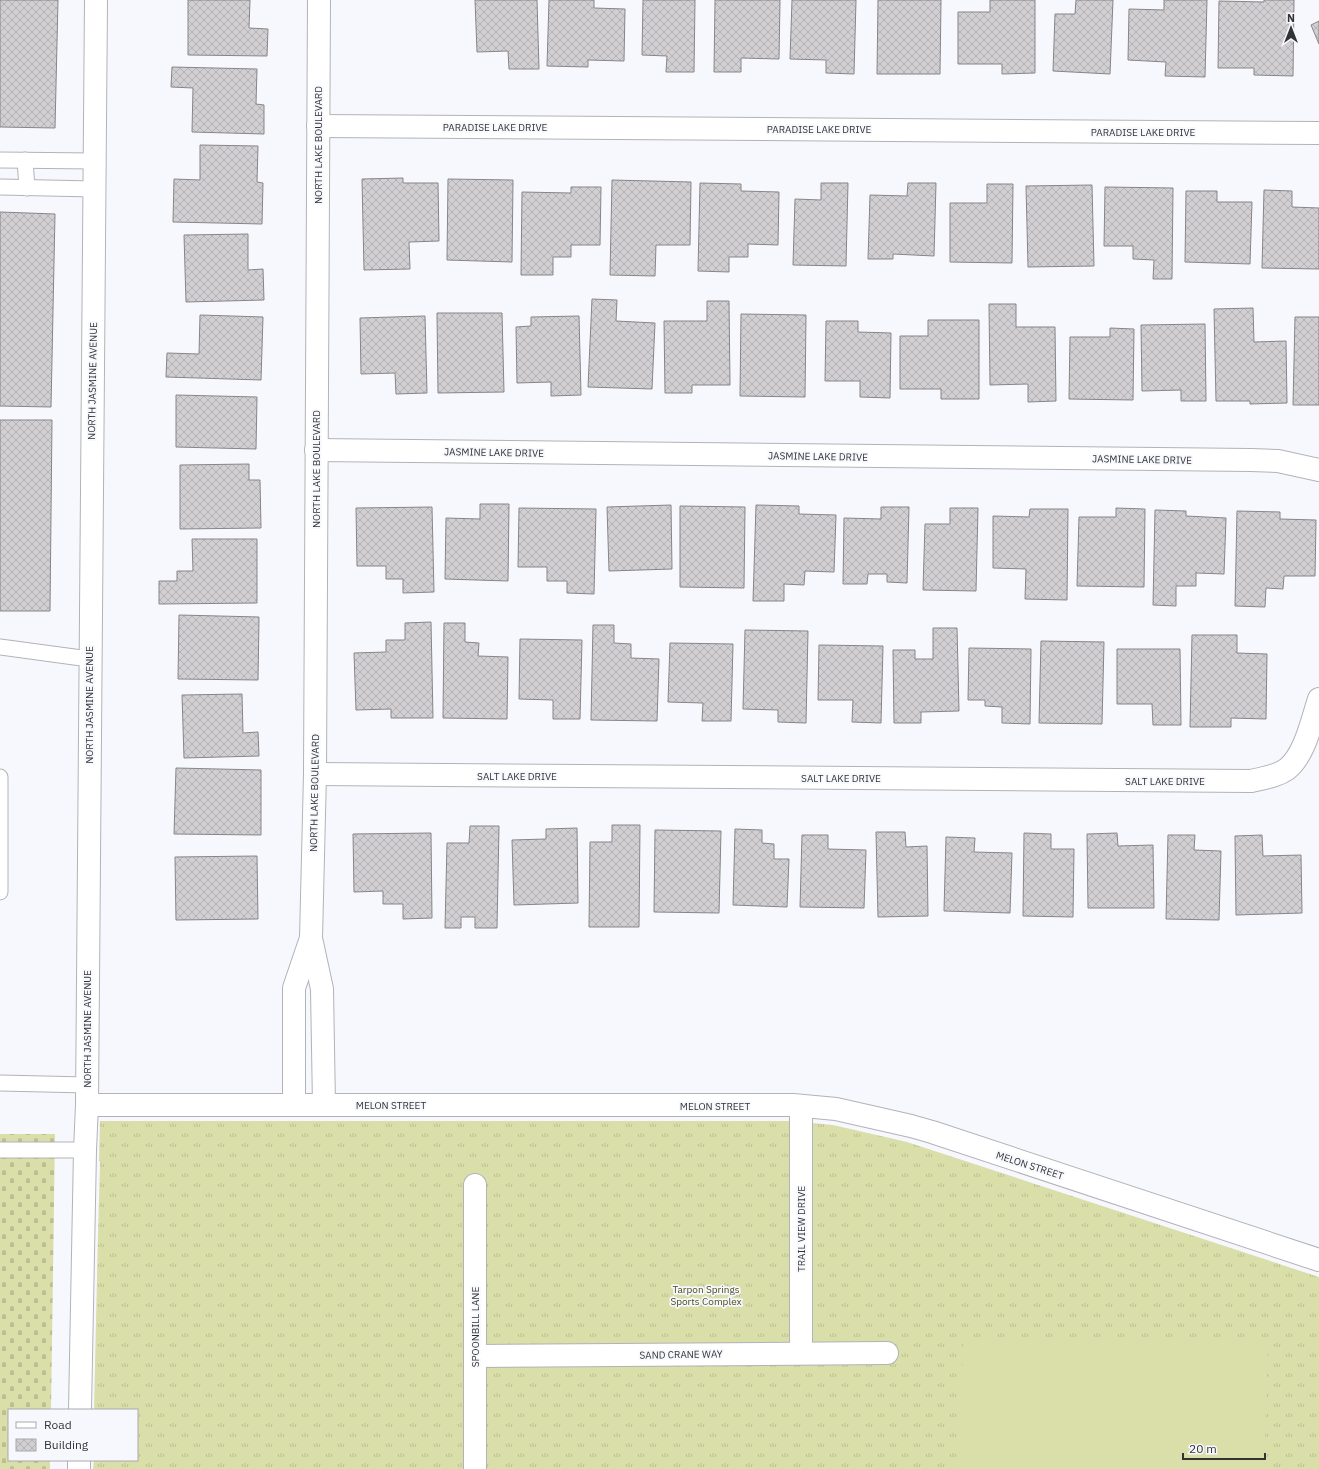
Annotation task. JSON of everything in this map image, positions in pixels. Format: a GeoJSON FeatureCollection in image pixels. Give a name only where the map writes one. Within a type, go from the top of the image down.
{"type":"FeatureCollection","features":[{"type":"Feature","properties":{"kind":"street","name":"NORTH JASMINE AVENUE"},"geometry":{"type":"LineString","coordinates":[[80,1409],[87,1095],[96,0]]}},
{"type":"Feature","properties":{"kind":"street","name":"NORTH LAKE BOULEVARD"},"geometry":{"type":"LineString","coordinates":[[319,0],[315,774],[311,938],[322,989],[324,1105]]}},
{"type":"Feature","properties":{"kind":"street","name":"PARADISE LAKE DRIVE"},"geometry":{"type":"LineString","coordinates":[[318,126],[1319,133]]}},
{"type":"Feature","properties":{"kind":"street","name":"JASMINE LAKE DRIVE"},"geometry":{"type":"LineString","coordinates":[[316,450],[1251,460],[1278,461],[1319,470]]}},
{"type":"Feature","properties":{"kind":"street","name":"SALT LAKE DRIVE"},"geometry":{"type":"LineString","coordinates":[[315,774],[1251,781],[1273,776],[1286,770],[1296,760],[1303,745],[1319,698]]}},
{"type":"Feature","properties":{"kind":"street","name":"NORTH LAKE BOULEVARD"},"geometry":{"type":"LineString","coordinates":[[294,1105],[294,988],[311,938]]}},
{"type":"Feature","properties":{"kind":"street","name":"MELON STREET"},"geometry":{"type":"LineString","coordinates":[[87,1095],[294,1105],[801,1106],[836,1109],[911,1126],[1319,1260]]}},
{"type":"Feature","properties":{"kind":"street","name":"TRAIL VIEW DRIVE"},"geometry":{"type":"LineString","coordinates":[[801,1106],[801,1352]]}},
{"type":"Feature","properties":{"kind":"street","name":"SPOONBILL LANE"},"geometry":{"type":"LineString","coordinates":[[475,1185],[475,1469]]}},
{"type":"Feature","properties":{"kind":"street","name":"SAND CRANE WAY"},"geometry":{"type":"LineString","coordinates":[[475,1356],[801,1352],[887,1353]]}},
{"type":"Feature","properties":{"kind":"lane"},"geometry":{"type":"LineString","coordinates":[[0,160],[94,161]]}},
{"type":"Feature","properties":{"kind":"lane"},"geometry":{"type":"LineString","coordinates":[[25,160],[27,188]]}},
{"type":"Feature","properties":{"kind":"lane"},"geometry":{"type":"LineString","coordinates":[[0,187],[94,189]]}},
{"type":"Feature","properties":{"kind":"lane"},"geometry":{"type":"LineString","coordinates":[[0,646],[90,660]]}},
{"type":"Feature","properties":{"kind":"lane"},"geometry":{"type":"LineString","coordinates":[[0,777],[0,892]]}},
{"type":"Feature","properties":{"kind":"lane"},"geometry":{"type":"LineString","coordinates":[[0,1083],[87,1095]]}},
{"type":"Feature","properties":{"kind":"lane"},"geometry":{"type":"LineString","coordinates":[[0,1150],[85,1150]]}},
{"type":"Feature","properties":{"kind":"green space","name":"Tarpon Springs Sports Complex"},"geometry":{"type":"Polygon","coordinates":[[[100,1121],[792,1121],[833,1125],[907,1142],[1319,1277],[1319,1469],[93,1469],[94,1461],[138,1461],[138,1409],[94,1409],[100,1121]]]}},
{"type":"Feature","properties":{"kind":"green space"},"geometry":{"type":"Polygon","coordinates":[[[0,1134],[55,1134],[51,1409],[8,1409],[8,1461],[50,1461],[50,1469],[0,1469],[0,1134]]]}},
{"type":"Feature","properties":{"kind":"green space"},"geometry":{"type":"Polygon","coordinates":[[[1268,1339],[1264,1469],[959,1469],[963,1340],[1268,1339]]]}},
{"type":"Feature","properties":{"kind":"building"},"geometry":{"type":"Polygon","coordinates":[[[0,0],[58,0],[55,128],[0,127],[0,0]]]}},
{"type":"Feature","properties":{"kind":"building"},"geometry":{"type":"Polygon","coordinates":[[[188,0],[250,0],[249,28],[268,29],[267,56],[188,55],[188,0]]]}},
{"type":"Feature","properties":{"kind":"building"},"geometry":{"type":"Polygon","coordinates":[[[475,0],[537,0],[539,69],[509,69],[508,51],[477,52],[475,0]]]}},
{"type":"Feature","properties":{"kind":"building"},"geometry":{"type":"Polygon","coordinates":[[[549,0],[594,0],[594,8],[625,9],[624,61],[588,60],[588,67],[547,66],[549,0]]]}},
{"type":"Feature","properties":{"kind":"building"},"geometry":{"type":"Polygon","coordinates":[[[643,0],[695,0],[694,72],[666,72],[667,56],[642,55],[643,0]]]}},
{"type":"Feature","properties":{"kind":"building"},"geometry":{"type":"Polygon","coordinates":[[[715,0],[780,0],[779,59],[741,58],[741,72],[714,72],[715,0]]]}},
{"type":"Feature","properties":{"kind":"building"},"geometry":{"type":"Polygon","coordinates":[[[792,0],[856,0],[854,74],[826,73],[826,60],[790,59],[792,0]]]}},
{"type":"Feature","properties":{"kind":"building"},"geometry":{"type":"Polygon","coordinates":[[[878,0],[941,0],[940,74],[877,74],[878,0]]]}},
{"type":"Feature","properties":{"kind":"building"},"geometry":{"type":"Polygon","coordinates":[[[990,0],[1035,0],[1035,73],[1002,74],[1002,64],[958,64],[958,12],[990,12],[990,0]]]}},
{"type":"Feature","properties":{"kind":"building"},"geometry":{"type":"Polygon","coordinates":[[[1076,0],[1113,0],[1110,74],[1053,71],[1055,14],[1075,14],[1076,0]]]}},
{"type":"Feature","properties":{"kind":"building"},"geometry":{"type":"Polygon","coordinates":[[[1164,0],[1207,0],[1205,77],[1165,76],[1166,62],[1128,60],[1129,9],[1164,10],[1164,0]]]}},
{"type":"Feature","properties":{"kind":"building"},"geometry":{"type":"Polygon","coordinates":[[[1264,0],[1294,0],[1293,76],[1254,75],[1254,68],[1218,68],[1219,1],[1264,2],[1264,0]]]}},
{"type":"Feature","properties":{"kind":"building"},"geometry":{"type":"Polygon","coordinates":[[[1319,21],[1319,44],[1311,25],[1319,21]]]}},
{"type":"Feature","properties":{"kind":"building"},"geometry":{"type":"Polygon","coordinates":[[[172,67],[257,69],[256,104],[264,105],[264,134],[192,132],[193,88],[171,87],[172,67]]]}},
{"type":"Feature","properties":{"kind":"building"},"geometry":{"type":"Polygon","coordinates":[[[200,145],[258,146],[257,182],[263,183],[262,224],[173,222],[174,179],[200,180],[200,145]]]}},
{"type":"Feature","properties":{"kind":"building"},"geometry":{"type":"Polygon","coordinates":[[[403,178],[403,183],[438,183],[439,241],[409,242],[410,269],[364,270],[362,179],[403,178]]]}},
{"type":"Feature","properties":{"kind":"building"},"geometry":{"type":"Polygon","coordinates":[[[448,179],[513,180],[512,262],[447,260],[448,179]]]}},
{"type":"Feature","properties":{"kind":"building"},"geometry":{"type":"Polygon","coordinates":[[[612,180],[691,182],[690,245],[656,245],[655,276],[610,275],[612,180]]]}},
{"type":"Feature","properties":{"kind":"building"},"geometry":{"type":"Polygon","coordinates":[[[700,183],[741,184],[741,191],[779,192],[778,245],[748,244],[748,257],[729,257],[729,272],[698,271],[700,183]]]}},
{"type":"Feature","properties":{"kind":"building"},"geometry":{"type":"Polygon","coordinates":[[[821,183],[848,183],[846,266],[793,265],[795,199],[821,200],[821,183]]]}},
{"type":"Feature","properties":{"kind":"building"},"geometry":{"type":"Polygon","coordinates":[[[908,183],[936,183],[934,256],[893,254],[893,259],[868,259],[870,195],[907,196],[908,183]]]}},
{"type":"Feature","properties":{"kind":"building"},"geometry":{"type":"Polygon","coordinates":[[[987,184],[1013,184],[1012,263],[950,262],[950,203],[987,203],[987,184]]]}},
{"type":"Feature","properties":{"kind":"building"},"geometry":{"type":"Polygon","coordinates":[[[1092,185],[1094,266],[1028,267],[1026,186],[1092,185]]]}},
{"type":"Feature","properties":{"kind":"building"},"geometry":{"type":"Polygon","coordinates":[[[571,187],[601,187],[600,245],[571,245],[571,257],[553,257],[553,275],[521,275],[522,192],[571,193],[571,187]]]}},
{"type":"Feature","properties":{"kind":"building"},"geometry":{"type":"Polygon","coordinates":[[[1105,187],[1173,188],[1172,279],[1153,279],[1154,260],[1133,259],[1133,246],[1104,246],[1105,187]]]}},
{"type":"Feature","properties":{"kind":"building"},"geometry":{"type":"Polygon","coordinates":[[[1264,190],[1292,191],[1292,207],[1319,208],[1319,269],[1262,268],[1264,190]]]}},
{"type":"Feature","properties":{"kind":"building"},"geometry":{"type":"Polygon","coordinates":[[[1186,191],[1217,191],[1217,202],[1252,202],[1250,264],[1185,262],[1186,191]]]}},
{"type":"Feature","properties":{"kind":"building"},"geometry":{"type":"Polygon","coordinates":[[[0,212],[55,214],[51,407],[0,406],[0,212]]]}},
{"type":"Feature","properties":{"kind":"building"},"geometry":{"type":"Polygon","coordinates":[[[248,234],[248,270],[263,269],[264,300],[186,302],[184,235],[248,234]]]}},
{"type":"Feature","properties":{"kind":"building"},"geometry":{"type":"Polygon","coordinates":[[[592,299],[617,300],[616,321],[655,323],[652,389],[588,387],[592,299]]]}},
{"type":"Feature","properties":{"kind":"building"},"geometry":{"type":"Polygon","coordinates":[[[707,301],[729,301],[730,385],[692,385],[692,393],[665,393],[664,321],[707,321],[707,301]]]}},
{"type":"Feature","properties":{"kind":"building"},"geometry":{"type":"Polygon","coordinates":[[[989,304],[1016,304],[1016,327],[1055,327],[1056,401],[1028,402],[1028,384],[990,385],[989,304]]]}},
{"type":"Feature","properties":{"kind":"building"},"geometry":{"type":"Polygon","coordinates":[[[1253,308],[1254,342],[1286,341],[1287,403],[1250,404],[1250,401],[1216,401],[1214,309],[1253,308]]]}},
{"type":"Feature","properties":{"kind":"building"},"geometry":{"type":"Polygon","coordinates":[[[437,313],[502,313],[504,392],[438,393],[437,313]]]}},
{"type":"Feature","properties":{"kind":"building"},"geometry":{"type":"Polygon","coordinates":[[[741,314],[806,315],[805,397],[740,396],[741,314]]]}},
{"type":"Feature","properties":{"kind":"building"},"geometry":{"type":"Polygon","coordinates":[[[200,315],[263,317],[261,380],[166,377],[167,353],[199,354],[200,315]]]}},
{"type":"Feature","properties":{"kind":"building"},"geometry":{"type":"Polygon","coordinates":[[[425,316],[427,393],[396,394],[395,373],[361,374],[360,318],[425,316]]]}},
{"type":"Feature","properties":{"kind":"building"},"geometry":{"type":"Polygon","coordinates":[[[579,316],[581,395],[551,396],[551,382],[517,383],[516,327],[531,326],[531,317],[579,316]]]}},
{"type":"Feature","properties":{"kind":"building"},"geometry":{"type":"Polygon","coordinates":[[[1295,317],[1319,317],[1319,405],[1293,405],[1295,317]]]}},
{"type":"Feature","properties":{"kind":"building"},"geometry":{"type":"Polygon","coordinates":[[[928,320],[979,320],[979,399],[941,399],[941,389],[900,389],[900,336],[928,336],[928,320]]]}},
{"type":"Feature","properties":{"kind":"building"},"geometry":{"type":"Polygon","coordinates":[[[826,321],[858,321],[858,332],[891,333],[890,398],[860,397],[860,381],[825,381],[826,321]]]}},
{"type":"Feature","properties":{"kind":"building"},"geometry":{"type":"Polygon","coordinates":[[[1205,324],[1206,401],[1181,401],[1181,390],[1142,391],[1141,325],[1205,324]]]}},
{"type":"Feature","properties":{"kind":"building"},"geometry":{"type":"Polygon","coordinates":[[[1110,328],[1134,329],[1133,400],[1069,399],[1070,337],[1110,337],[1110,328]]]}},
{"type":"Feature","properties":{"kind":"building"},"geometry":{"type":"Polygon","coordinates":[[[176,395],[257,397],[256,449],[176,447],[176,395]]]}},
{"type":"Feature","properties":{"kind":"building"},"geometry":{"type":"Polygon","coordinates":[[[0,420],[52,420],[50,611],[0,611],[0,420]]]}},
{"type":"Feature","properties":{"kind":"building"},"geometry":{"type":"Polygon","coordinates":[[[249,464],[249,480],[260,480],[261,528],[180,529],[180,465],[249,464]]]}},
{"type":"Feature","properties":{"kind":"building"},"geometry":{"type":"Polygon","coordinates":[[[480,504],[509,504],[508,581],[445,579],[446,518],[480,519],[480,504]]]}},
{"type":"Feature","properties":{"kind":"building"},"geometry":{"type":"Polygon","coordinates":[[[671,505],[672,569],[609,571],[607,507],[671,505]]]}},
{"type":"Feature","properties":{"kind":"building"},"geometry":{"type":"Polygon","coordinates":[[[756,505],[799,506],[799,514],[836,515],[834,572],[805,571],[804,585],[784,584],[784,601],[753,601],[756,505]]]}},
{"type":"Feature","properties":{"kind":"building"},"geometry":{"type":"Polygon","coordinates":[[[680,506],[745,507],[744,588],[680,587],[680,506]]]}},
{"type":"Feature","properties":{"kind":"building"},"geometry":{"type":"Polygon","coordinates":[[[432,507],[434,592],[403,593],[403,579],[386,579],[386,566],[357,566],[356,508],[432,507]]]}},
{"type":"Feature","properties":{"kind":"building"},"geometry":{"type":"Polygon","coordinates":[[[881,507],[909,507],[907,583],[887,582],[887,574],[868,574],[867,584],[843,584],[844,518],[881,519],[881,507]]]}},
{"type":"Feature","properties":{"kind":"building"},"geometry":{"type":"Polygon","coordinates":[[[519,508],[596,509],[594,594],[567,593],[567,581],[547,581],[547,567],[518,567],[519,508]]]}},
{"type":"Feature","properties":{"kind":"building"},"geometry":{"type":"Polygon","coordinates":[[[950,508],[978,508],[976,591],[923,590],[925,524],[950,524],[950,508]]]}},
{"type":"Feature","properties":{"kind":"building"},"geometry":{"type":"Polygon","coordinates":[[[1116,508],[1145,509],[1144,587],[1077,586],[1079,517],[1116,517],[1116,508]]]}},
{"type":"Feature","properties":{"kind":"building"},"geometry":{"type":"Polygon","coordinates":[[[1030,509],[1068,509],[1067,600],[1025,599],[1026,569],[993,568],[993,516],[1029,517],[1030,509]]]}},
{"type":"Feature","properties":{"kind":"building"},"geometry":{"type":"Polygon","coordinates":[[[1155,510],[1186,511],[1186,516],[1226,518],[1224,574],[1196,573],[1196,586],[1176,586],[1176,606],[1153,605],[1155,510]]]}},
{"type":"Feature","properties":{"kind":"building"},"geometry":{"type":"Polygon","coordinates":[[[1237,511],[1280,512],[1280,519],[1316,520],[1315,576],[1284,576],[1283,589],[1266,588],[1265,607],[1235,606],[1237,511]]]}},
{"type":"Feature","properties":{"kind":"building"},"geometry":{"type":"Polygon","coordinates":[[[192,539],[257,539],[257,603],[159,604],[159,581],[177,581],[177,571],[193,571],[192,539]]]}},
{"type":"Feature","properties":{"kind":"building"},"geometry":{"type":"Polygon","coordinates":[[[179,615],[259,617],[258,680],[178,679],[179,615]]]}},
{"type":"Feature","properties":{"kind":"building"},"geometry":{"type":"Polygon","coordinates":[[[431,622],[433,718],[391,718],[391,709],[356,710],[354,653],[386,652],[386,640],[405,640],[405,623],[431,622]]]}},
{"type":"Feature","properties":{"kind":"building"},"geometry":{"type":"Polygon","coordinates":[[[444,623],[465,623],[465,642],[479,643],[478,656],[508,657],[507,719],[443,718],[444,623]]]}},
{"type":"Feature","properties":{"kind":"building"},"geometry":{"type":"Polygon","coordinates":[[[593,625],[614,625],[614,643],[631,644],[631,658],[659,659],[657,721],[591,720],[593,625]]]}},
{"type":"Feature","properties":{"kind":"building"},"geometry":{"type":"Polygon","coordinates":[[[933,628],[957,628],[959,711],[921,712],[921,723],[894,723],[893,650],[915,650],[915,659],[933,659],[933,628]]]}},
{"type":"Feature","properties":{"kind":"building"},"geometry":{"type":"Polygon","coordinates":[[[745,630],[808,631],[806,723],[778,722],[778,710],[743,709],[745,630]]]}},
{"type":"Feature","properties":{"kind":"building"},"geometry":{"type":"Polygon","coordinates":[[[1192,635],[1237,635],[1237,653],[1267,654],[1266,719],[1231,718],[1231,727],[1190,727],[1192,635]]]}},
{"type":"Feature","properties":{"kind":"building"},"geometry":{"type":"Polygon","coordinates":[[[520,639],[582,640],[580,719],[553,719],[553,700],[519,699],[520,639]]]}},
{"type":"Feature","properties":{"kind":"building"},"geometry":{"type":"Polygon","coordinates":[[[1041,641],[1104,642],[1102,724],[1039,723],[1041,641]]]}},
{"type":"Feature","properties":{"kind":"building"},"geometry":{"type":"Polygon","coordinates":[[[670,643],[733,644],[731,721],[702,721],[703,703],[668,702],[670,643]]]}},
{"type":"Feature","properties":{"kind":"building"},"geometry":{"type":"Polygon","coordinates":[[[819,645],[883,646],[881,723],[852,722],[853,700],[818,700],[819,645]]]}},
{"type":"Feature","properties":{"kind":"building"},"geometry":{"type":"Polygon","coordinates":[[[969,648],[1031,649],[1030,724],[1002,723],[1002,707],[985,706],[985,700],[968,700],[969,648]]]}},
{"type":"Feature","properties":{"kind":"building"},"geometry":{"type":"Polygon","coordinates":[[[1117,649],[1180,649],[1181,725],[1153,725],[1152,704],[1117,704],[1117,649]]]}},
{"type":"Feature","properties":{"kind":"building"},"geometry":{"type":"Polygon","coordinates":[[[242,694],[243,733],[258,732],[259,756],[184,758],[182,695],[242,694]]]}},
{"type":"Feature","properties":{"kind":"building"},"geometry":{"type":"Polygon","coordinates":[[[176,768],[261,770],[261,835],[174,834],[176,768]]]}},
{"type":"Feature","properties":{"kind":"building"},"geometry":{"type":"Polygon","coordinates":[[[612,825],[640,825],[639,927],[589,927],[590,842],[612,842],[612,825]]]}},
{"type":"Feature","properties":{"kind":"building"},"geometry":{"type":"Polygon","coordinates":[[[470,826],[499,826],[497,928],[475,928],[475,917],[461,917],[461,928],[445,928],[447,843],[469,843],[470,826]]]}},
{"type":"Feature","properties":{"kind":"building"},"geometry":{"type":"Polygon","coordinates":[[[577,828],[578,903],[514,905],[512,840],[546,839],[546,829],[577,828]]]}},
{"type":"Feature","properties":{"kind":"building"},"geometry":{"type":"Polygon","coordinates":[[[735,829],[762,830],[762,843],[774,844],[774,859],[789,859],[787,907],[733,905],[735,829]]]}},
{"type":"Feature","properties":{"kind":"building"},"geometry":{"type":"Polygon","coordinates":[[[655,830],[721,831],[719,913],[654,912],[655,830]]]}},
{"type":"Feature","properties":{"kind":"building"},"geometry":{"type":"Polygon","coordinates":[[[876,832],[905,832],[906,847],[927,846],[928,916],[878,917],[876,832]]]}},
{"type":"Feature","properties":{"kind":"building"},"geometry":{"type":"Polygon","coordinates":[[[431,833],[432,918],[403,919],[403,904],[383,904],[383,891],[354,892],[353,834],[431,833]]]}},
{"type":"Feature","properties":{"kind":"building"},"geometry":{"type":"Polygon","coordinates":[[[1024,833],[1051,834],[1051,849],[1074,849],[1073,917],[1023,916],[1024,833]]]}},
{"type":"Feature","properties":{"kind":"building"},"geometry":{"type":"Polygon","coordinates":[[[1117,833],[1118,846],[1153,845],[1154,908],[1088,908],[1087,834],[1117,833]]]}},
{"type":"Feature","properties":{"kind":"building"},"geometry":{"type":"Polygon","coordinates":[[[802,835],[828,835],[828,849],[866,850],[864,908],[800,907],[802,835]]]}},
{"type":"Feature","properties":{"kind":"building"},"geometry":{"type":"Polygon","coordinates":[[[1168,835],[1195,835],[1194,850],[1221,851],[1219,920],[1166,919],[1168,835]]]}},
{"type":"Feature","properties":{"kind":"building"},"geometry":{"type":"Polygon","coordinates":[[[1262,835],[1263,856],[1301,855],[1302,913],[1236,915],[1235,836],[1262,835]]]}},
{"type":"Feature","properties":{"kind":"building"},"geometry":{"type":"Polygon","coordinates":[[[946,837],[975,838],[974,852],[1012,853],[1010,913],[944,911],[946,837]]]}},
{"type":"Feature","properties":{"kind":"building"},"geometry":{"type":"Polygon","coordinates":[[[257,856],[258,919],[176,920],[175,857],[257,856]]]}}]}
